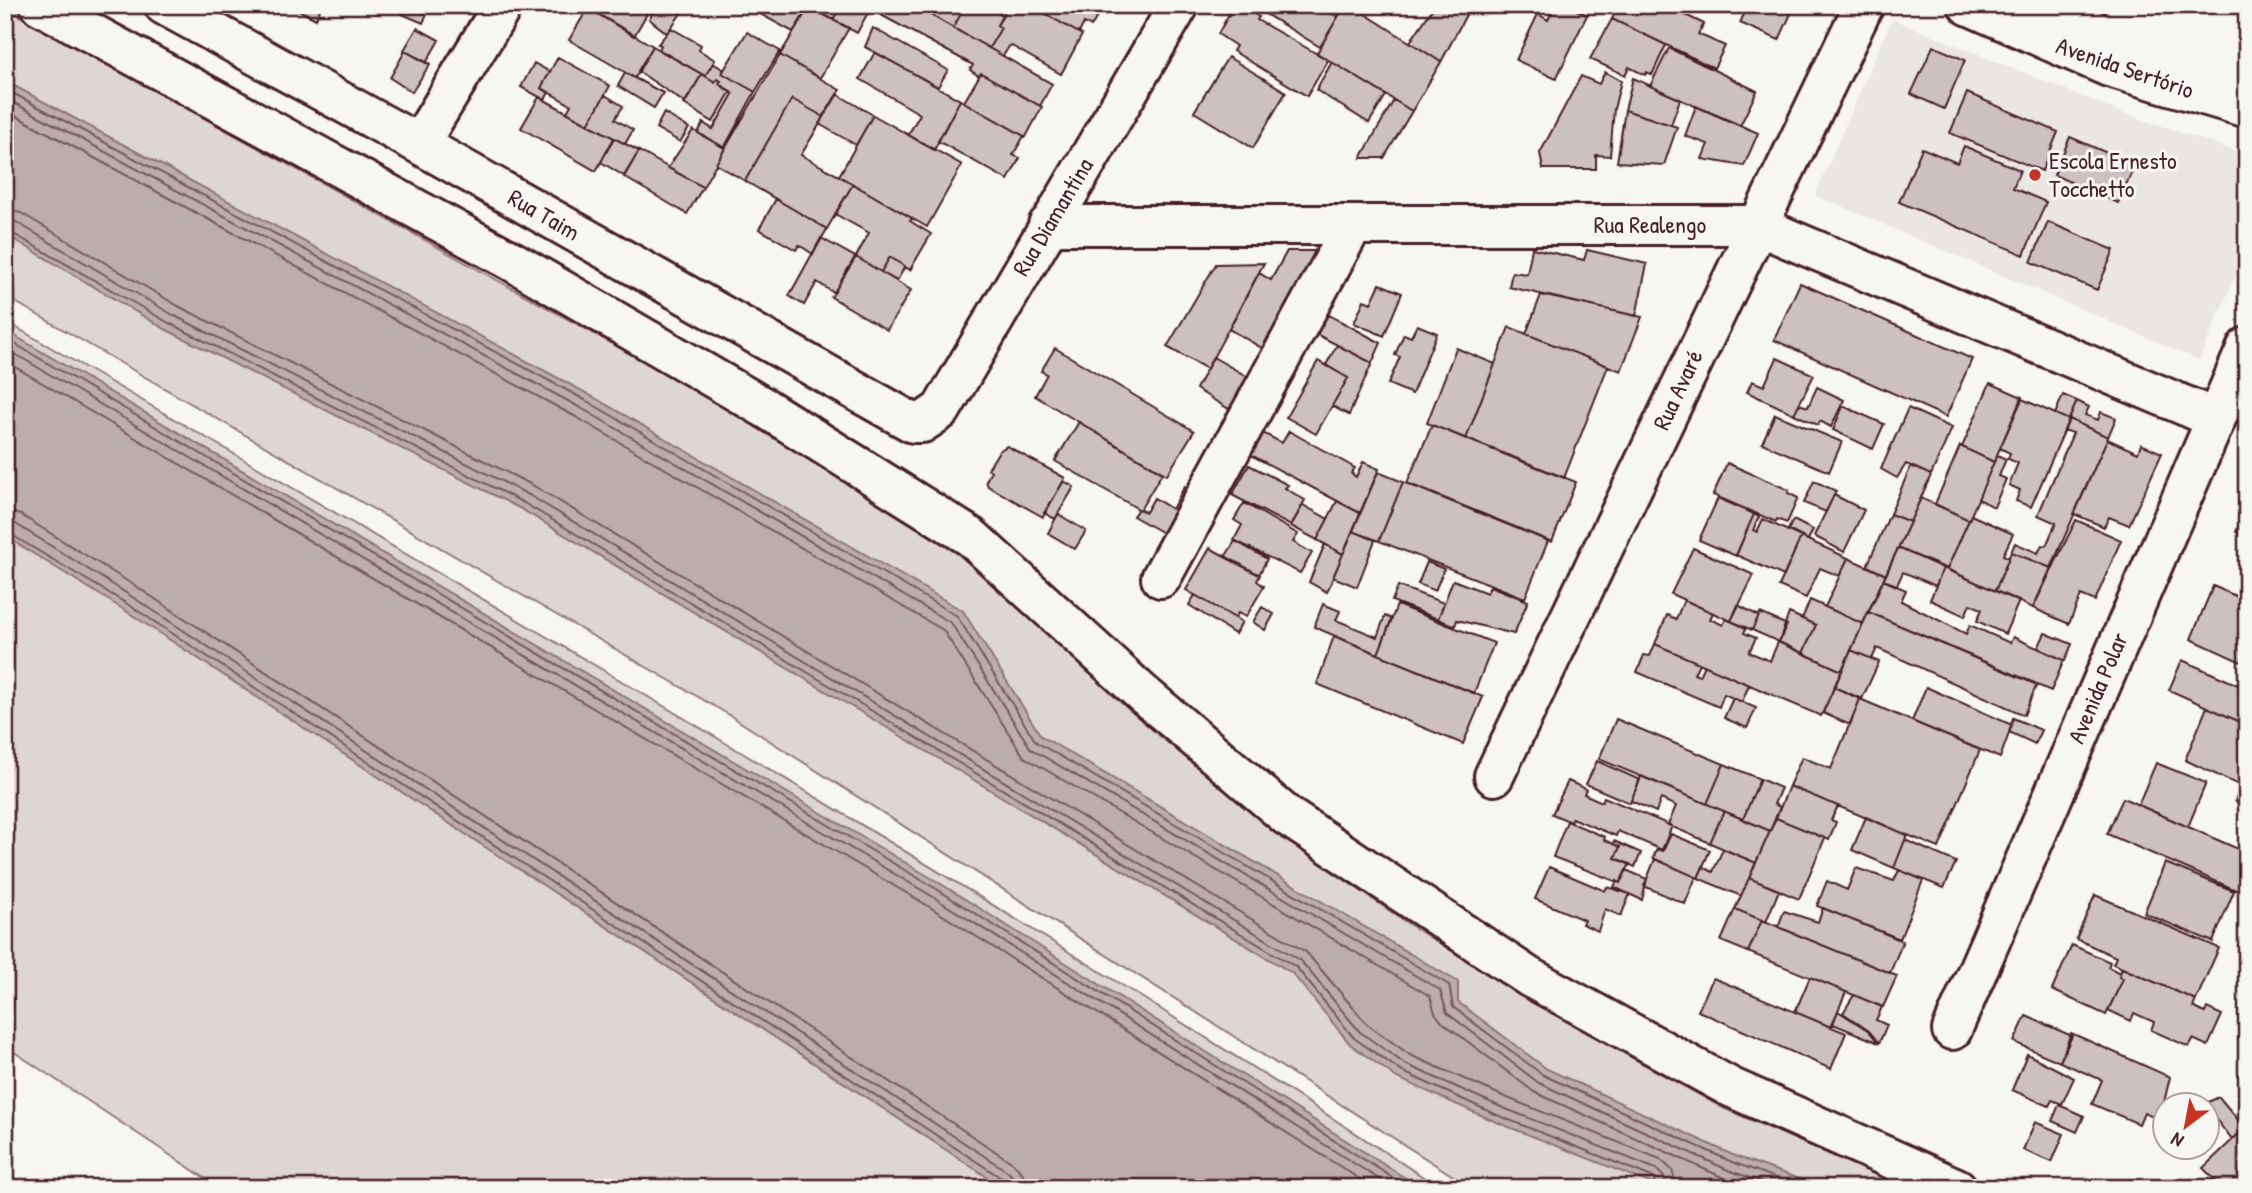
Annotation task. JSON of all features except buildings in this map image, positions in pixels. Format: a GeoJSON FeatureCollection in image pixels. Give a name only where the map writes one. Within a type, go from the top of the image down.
{"type":"FeatureCollection","features":[{"type":"Feature","properties":{"kind":"street"},"geometry":{"type":"LineString","coordinates":[[40,5],[512,261],[765,408],[971,537],[1142,693],[1287,817],[1529,977],[1730,1087],[1957,1188]]}},
{"type":"Feature","properties":{"kind":"street","name":"Rua Taim"},"geometry":{"type":"LineString","coordinates":[[164,5],[419,144],[903,419],[922,423]]}},
{"type":"Feature","properties":{"kind":"street"},"geometry":{"type":"LineString","coordinates":[[419,144],[503,5]]}},
{"type":"Feature","properties":{"kind":"street","name":"Rua Diamantina"},"geometry":{"type":"LineString","coordinates":[[922,423],[941,410],[1179,5]]}},
{"type":"Feature","properties":{"kind":"street","name":"Rua Avaré"},"geometry":{"type":"LineString","coordinates":[[1494,776],[1756,225],[1864,5]]}},
{"type":"Feature","properties":{"kind":"street","name":"Avenida Sertório"},"geometry":{"type":"LineString","coordinates":[[1968,5],[2109,67],[2247,108]]}},
{"type":"Feature","properties":{"kind":"street"},"geometry":{"type":"LineString","coordinates":[[2034,5],[2119,41],[2247,77]]}},
{"type":"Feature","properties":{"kind":"street"},"geometry":{"type":"LineString","coordinates":[[2124,5],[2247,44]]}},
{"type":"Feature","properties":{"kind":"street"},"geometry":{"type":"LineString","coordinates":[[2207,5],[2247,17]]}},
{"type":"Feature","properties":{"kind":"street","name":"Rua Realengo"},"geometry":{"type":"LineString","coordinates":[[1048,225],[1756,225],[2214,418]]}},
{"type":"Feature","properties":{"kind":"street"},"geometry":{"type":"LineString","coordinates":[[1161,578],[1353,225]]}},
{"type":"Feature","properties":{"kind":"street","name":"Avenida Polar"},"geometry":{"type":"LineString","coordinates":[[1952,1030],[2214,418],[2247,347]]}},
{"type":"Feature","properties":{"kind":"shaded area"},"geometry":{"type":"Polygon","coordinates":[[[5,8],[716,401],[934,533],[1048,627],[1288,841],[1416,929],[1591,1035],[1723,1108],[1908,1188],[1472,1188],[726,713],[5,296],[5,8]]]}},
{"type":"Feature","properties":{"kind":"shaded area","name":"Escola Ernesto Tocchetto"},"geometry":{"type":"Polygon","coordinates":[[[1892,19],[2120,112],[2247,155],[2247,249],[2199,360],[1815,195],[1892,19]]]}},
{"type":"Feature","properties":{"kind":"shaded area"},"geometry":{"type":"Polygon","coordinates":[[[5,321],[548,638],[908,853],[1264,1074],[1440,1188],[220,1188],[5,1046],[5,321]]]}},
{"type":"Feature","properties":{"kind":"water"},"geometry":{"type":"Polygon","coordinates":[[[5,81],[588,394],[963,611],[1041,736],[1458,982],[1458,1002],[1547,1069],[1735,1156],[1825,1188],[1651,1188],[1650,1183],[1494,1121],[1397,1078],[1350,1044],[1292,973],[931,754],[521,509],[165,329],[5,234],[5,81]]]}},
{"type":"Feature","properties":{"kind":"water"},"geometry":{"type":"Polygon","coordinates":[[[5,330],[938,882],[1421,1188],[1004,1188],[126,611],[5,536],[5,330]]]}},
{"type":"Feature","properties":{"kind":"place","name":"Escola Ernesto Tocchetto"},"geometry":{"type":"Point","coordinates":[2035,175]}}]}
